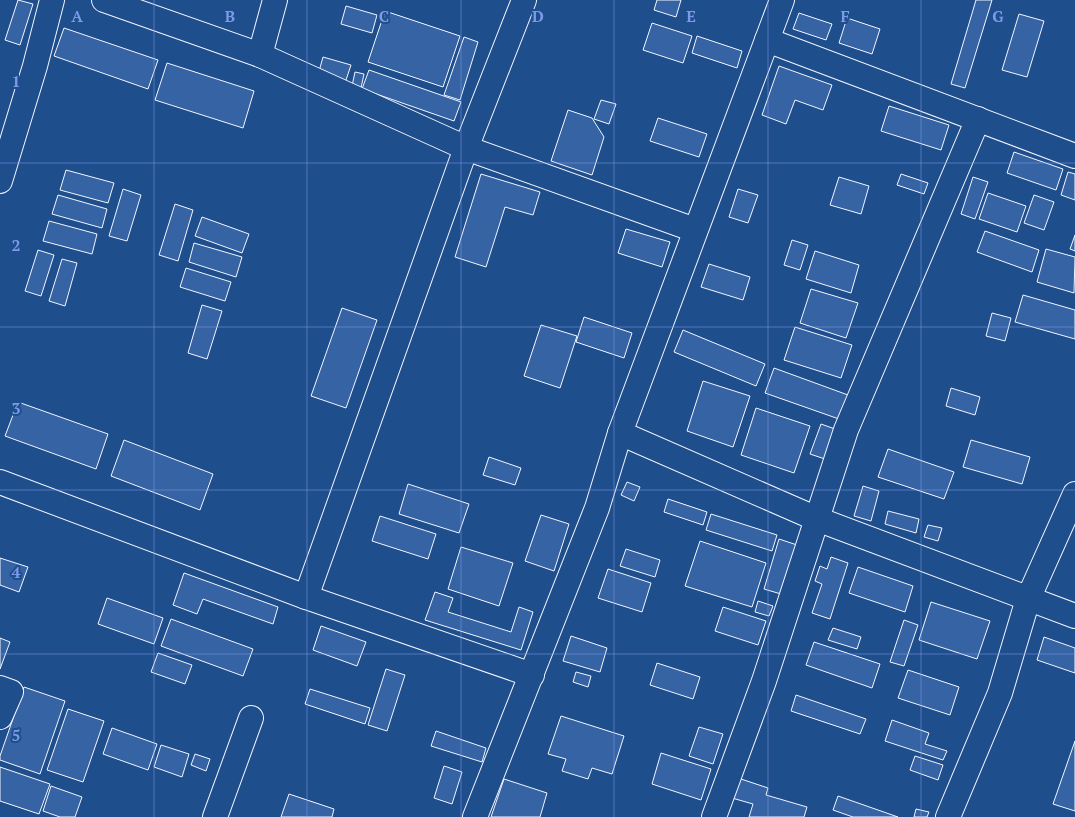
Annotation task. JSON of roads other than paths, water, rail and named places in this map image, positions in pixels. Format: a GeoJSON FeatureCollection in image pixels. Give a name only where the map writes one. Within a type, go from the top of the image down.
{"type":"FeatureCollection","features":[{"type":"Feature","properties":{"kind":"street"},"geometry":{"type":"LineString","coordinates":[[0,181],[35,66],[52,0]]}},
{"type":"Feature","properties":{"kind":"street"},"geometry":{"type":"LineString","coordinates":[[104,0],[260,55],[466,148],[695,230]]}},
{"type":"Feature","properties":{"kind":"street"},"geometry":{"type":"LineString","coordinates":[[260,55],[275,0]]}},
{"type":"Feature","properties":{"kind":"street"},"geometry":{"type":"LineString","coordinates":[[306,597],[466,148],[524,0]]}},
{"type":"Feature","properties":{"kind":"street"},"geometry":{"type":"LineString","coordinates":[[475,817],[597,508],[620,433],[782,0]]}},
{"type":"Feature","properties":{"kind":"street"},"geometry":{"type":"LineString","coordinates":[[767,40],[1075,156]]}},
{"type":"Feature","properties":{"kind":"street"},"geometry":{"type":"LineString","coordinates":[[714,817],[764,681],[846,430],[978,119]]}},
{"type":"Feature","properties":{"kind":"street"},"geometry":{"type":"LineString","coordinates":[[620,433],[817,519],[1075,616]]}},
{"type":"Feature","properties":{"kind":"street"},"geometry":{"type":"LineString","coordinates":[[0,482],[306,597],[532,675]]}},
{"type":"Feature","properties":{"kind":"street"},"geometry":{"type":"LineString","coordinates":[[948,817],[1000,693],[1028,599],[1075,494]]}},
{"type":"Feature","properties":{"kind":"street"},"geometry":{"type":"LineString","coordinates":[[0,688],[11,692],[0,717]]}},
{"type":"Feature","properties":{"kind":"street"},"geometry":{"type":"LineString","coordinates":[[214,817],[251,718]]}}]}
